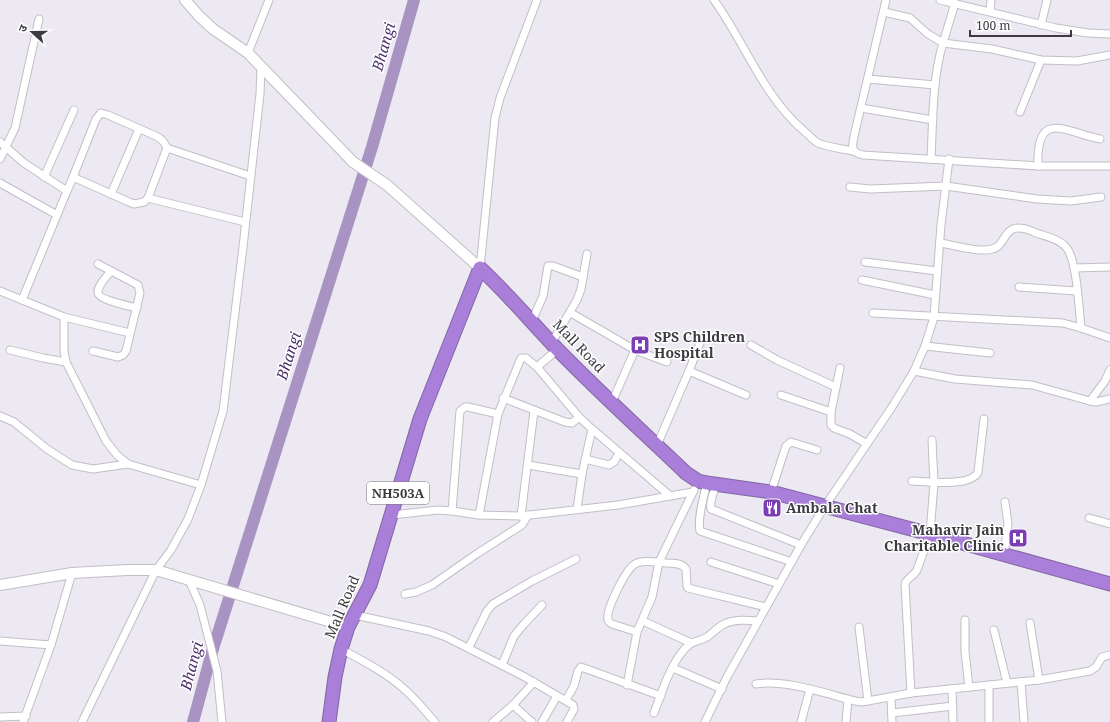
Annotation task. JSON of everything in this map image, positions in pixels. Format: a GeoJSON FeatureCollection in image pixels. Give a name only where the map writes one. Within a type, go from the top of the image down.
{"type":"FeatureCollection","features":[{"type":"Feature","properties":{"kind":"highway","name":"Mall Road"},"geometry":{"type":"LineString","coordinates":[[329,722],[335,677],[341,649],[348,627],[370,585],[420,419],[480,268],[555,346],[656,445],[686,473],[703,485],[771,492],[1110,584]]}},
{"type":"Feature","properties":{"kind":"street"},"geometry":{"type":"LineString","coordinates":[[185,0],[199,16],[248,53],[353,162],[387,185],[480,268]]}},
{"type":"Feature","properties":{"kind":"street"},"geometry":{"type":"LineString","coordinates":[[248,53],[269,0]]}},
{"type":"Feature","properties":{"kind":"street"},"geometry":{"type":"LineString","coordinates":[[480,268],[495,118],[500,98],[537,0]]}},
{"type":"Feature","properties":{"kind":"street"},"geometry":{"type":"LineString","coordinates":[[714,0],[735,31],[762,81],[792,119],[817,142],[863,155],[1038,166],[1110,166]]}},
{"type":"Feature","properties":{"kind":"street"},"geometry":{"type":"LineString","coordinates":[[853,151],[855,132],[886,0]]}},
{"type":"Feature","properties":{"kind":"street"},"geometry":{"type":"LineString","coordinates":[[940,0],[990,11],[1041,25],[1088,33],[1110,34]]}},
{"type":"Feature","properties":{"kind":"street"},"geometry":{"type":"LineString","coordinates":[[990,11],[991,0]]}},
{"type":"Feature","properties":{"kind":"street"},"geometry":{"type":"LineString","coordinates":[[1041,25],[1047,0]]}},
{"type":"Feature","properties":{"kind":"street"},"geometry":{"type":"LineString","coordinates":[[931,159],[935,85],[940,54],[955,3]]}},
{"type":"Feature","properties":{"kind":"street"},"geometry":{"type":"LineString","coordinates":[[884,12],[910,18],[928,34],[943,43],[992,49],[1041,60],[1077,61],[1110,55]]}},
{"type":"Feature","properties":{"kind":"street"},"geometry":{"type":"LineString","coordinates":[[0,159],[14,132],[18,118],[39,19]]}},
{"type":"Feature","properties":{"kind":"street"},"geometry":{"type":"LineString","coordinates":[[1020,112],[1041,60]]}},
{"type":"Feature","properties":{"kind":"street"},"geometry":{"type":"LineString","coordinates":[[82,722],[156,570],[171,550],[188,519],[201,485],[223,411],[260,94],[261,66]]}},
{"type":"Feature","properties":{"kind":"street"},"geometry":{"type":"LineString","coordinates":[[868,79],[935,85]]}},
{"type":"Feature","properties":{"kind":"street"},"geometry":{"type":"LineString","coordinates":[[861,108],[933,120]]}},
{"type":"Feature","properties":{"kind":"street"},"geometry":{"type":"LineString","coordinates":[[44,177],[74,110]]}},
{"type":"Feature","properties":{"kind":"street"},"geometry":{"type":"LineString","coordinates":[[22,300],[96,120],[101,113],[162,139],[167,148],[250,176]]}},
{"type":"Feature","properties":{"kind":"street"},"geometry":{"type":"LineString","coordinates":[[111,194],[139,129]]}},
{"type":"Feature","properties":{"kind":"street"},"geometry":{"type":"LineString","coordinates":[[1038,166],[1039,144],[1044,132],[1047,130],[1064,129],[1100,139]]}},
{"type":"Feature","properties":{"kind":"street"},"geometry":{"type":"LineString","coordinates":[[0,142],[24,163],[67,191]]}},
{"type":"Feature","properties":{"kind":"street"},"geometry":{"type":"LineString","coordinates":[[73,177],[134,204],[144,202],[148,198],[167,148]]}},
{"type":"Feature","properties":{"kind":"street"},"geometry":{"type":"LineString","coordinates":[[705,722],[726,678],[801,545],[825,506],[892,407],[914,370],[925,346],[934,317],[937,271],[949,160]]}},
{"type":"Feature","properties":{"kind":"street"},"geometry":{"type":"LineString","coordinates":[[0,183],[58,215]]}},
{"type":"Feature","properties":{"kind":"street"},"geometry":{"type":"LineString","coordinates":[[850,187],[870,189],[946,186],[1037,199],[1076,201],[1101,197]]}},
{"type":"Feature","properties":{"kind":"street"},"geometry":{"type":"LineString","coordinates":[[148,198],[245,222]]}},
{"type":"Feature","properties":{"kind":"street"},"geometry":{"type":"LineString","coordinates":[[940,243],[979,250],[991,250],[1000,244],[1009,232],[1020,228],[1051,238],[1065,246],[1069,250],[1074,268],[1081,328]]}},
{"type":"Feature","properties":{"kind":"street"},"geometry":{"type":"LineString","coordinates":[[537,367],[555,346],[577,300],[587,254]]}},
{"type":"Feature","properties":{"kind":"street"},"geometry":{"type":"LineString","coordinates":[[865,262],[937,271]]}},
{"type":"Feature","properties":{"kind":"street"},"geometry":{"type":"LineString","coordinates":[[93,351],[118,357],[123,355],[126,351],[140,293],[138,285],[98,264]]}},
{"type":"Feature","properties":{"kind":"street"},"geometry":{"type":"LineString","coordinates":[[532,321],[543,296],[548,266],[553,266],[583,277]]}},
{"type":"Feature","properties":{"kind":"street"},"geometry":{"type":"LineString","coordinates":[[1074,268],[1110,267]]}},
{"type":"Feature","properties":{"kind":"street"},"geometry":{"type":"LineString","coordinates":[[111,271],[99,289],[98,294],[100,297],[105,300],[136,308]]}},
{"type":"Feature","properties":{"kind":"street"},"geometry":{"type":"LineString","coordinates":[[862,280],[935,295]]}},
{"type":"Feature","properties":{"kind":"street"},"geometry":{"type":"LineString","coordinates":[[1019,287],[1076,291]]}},
{"type":"Feature","properties":{"kind":"street"},"geometry":{"type":"LineString","coordinates":[[0,291],[64,317],[130,333]]}},
{"type":"Feature","properties":{"kind":"street"},"geometry":{"type":"LineString","coordinates":[[570,313],[635,350],[667,362]]}},
{"type":"Feature","properties":{"kind":"street"},"geometry":{"type":"LineString","coordinates":[[873,313],[1063,323],[1110,338]]}},
{"type":"Feature","properties":{"kind":"street"},"geometry":{"type":"LineString","coordinates":[[64,317],[64,351],[66,362],[106,441],[114,452],[128,464]]}},
{"type":"Feature","properties":{"kind":"street"},"geometry":{"type":"LineString","coordinates":[[656,445],[700,343]]}},
{"type":"Feature","properties":{"kind":"street"},"geometry":{"type":"LineString","coordinates":[[751,345],[777,360],[836,387]]}},
{"type":"Feature","properties":{"kind":"street"},"geometry":{"type":"LineString","coordinates":[[925,346],[990,353]]}},
{"type":"Feature","properties":{"kind":"street"},"geometry":{"type":"LineString","coordinates":[[10,350],[66,362]]}},
{"type":"Feature","properties":{"kind":"street"},"geometry":{"type":"LineString","coordinates":[[612,402],[635,350]]}},
{"type":"Feature","properties":{"kind":"street"},"geometry":{"type":"LineString","coordinates":[[480,515],[498,414],[503,398],[521,358],[526,358],[537,367],[579,417],[669,495]]}},
{"type":"Feature","properties":{"kind":"street"},"geometry":{"type":"LineString","coordinates":[[840,368],[831,412],[831,425],[834,428],[850,434],[867,444]]}},
{"type":"Feature","properties":{"kind":"street"},"geometry":{"type":"LineString","coordinates":[[914,370],[955,379],[1032,385],[1096,402],[1110,399]]}},
{"type":"Feature","properties":{"kind":"street"},"geometry":{"type":"LineString","coordinates":[[1090,401],[1105,381],[1110,370]]}},
{"type":"Feature","properties":{"kind":"street"},"geometry":{"type":"LineString","coordinates":[[689,371],[746,395]]}},
{"type":"Feature","properties":{"kind":"street"},"geometry":{"type":"LineString","coordinates":[[781,395],[831,412]]}},
{"type":"Feature","properties":{"kind":"street"},"geometry":{"type":"LineString","coordinates":[[503,398],[534,411],[570,423],[574,422],[579,417]]}},
{"type":"Feature","properties":{"kind":"street"},"geometry":{"type":"LineString","coordinates":[[452,511],[460,411],[464,407],[468,407],[498,414]]}},
{"type":"Feature","properties":{"kind":"street"},"geometry":{"type":"LineString","coordinates":[[405,594],[424,590],[522,525],[534,411]]}},
{"type":"Feature","properties":{"kind":"street"},"geometry":{"type":"LineString","coordinates":[[0,416],[18,425],[48,449],[72,465],[93,469],[128,464],[201,485]]}},
{"type":"Feature","properties":{"kind":"street"},"geometry":{"type":"LineString","coordinates":[[912,481],[934,483],[968,480],[974,478],[978,472],[984,419]]}},
{"type":"Feature","properties":{"kind":"street"},"geometry":{"type":"LineString","coordinates":[[577,509],[582,474],[592,429]]}},
{"type":"Feature","properties":{"kind":"street"},"geometry":{"type":"LineString","coordinates":[[911,693],[905,584],[917,570],[930,534],[934,483],[932,440]]}},
{"type":"Feature","properties":{"kind":"street"},"geometry":{"type":"LineString","coordinates":[[771,492],[786,446],[791,442],[817,450]]}},
{"type":"Feature","properties":{"kind":"street"},"geometry":{"type":"LineString","coordinates":[[585,459],[609,465],[614,462],[619,453]]}},
{"type":"Feature","properties":{"kind":"street"},"geometry":{"type":"LineString","coordinates":[[528,465],[582,474]]}},
{"type":"Feature","properties":{"kind":"street"},"geometry":{"type":"LineString","coordinates":[[392,516],[438,510],[480,515],[524,516],[618,505],[669,495],[703,485]]}},
{"type":"Feature","properties":{"kind":"street"},"geometry":{"type":"LineString","coordinates":[[703,485],[711,501],[710,506],[712,509],[801,545]]}},
{"type":"Feature","properties":{"kind":"street"},"geometry":{"type":"LineString","coordinates":[[628,685],[637,632],[652,597],[659,562],[703,485]]}},
{"type":"Feature","properties":{"kind":"street"},"geometry":{"type":"LineString","coordinates":[[703,485],[700,530],[792,562]]}},
{"type":"Feature","properties":{"kind":"street"},"geometry":{"type":"LineString","coordinates":[[1004,555],[1008,524],[1005,502]]}},
{"type":"Feature","properties":{"kind":"street"},"geometry":{"type":"LineString","coordinates":[[1089,518],[1110,524]]}},
{"type":"Feature","properties":{"kind":"street"},"geometry":{"type":"LineString","coordinates":[[469,647],[487,611],[493,604],[532,581],[576,559]]}},
{"type":"Feature","properties":{"kind":"street"},"geometry":{"type":"LineString","coordinates":[[637,632],[612,624],[608,620],[609,612],[617,590],[625,574],[631,567],[639,563],[659,562],[681,564],[685,566],[688,576],[687,586],[691,589],[766,607]]}},
{"type":"Feature","properties":{"kind":"street"},"geometry":{"type":"LineString","coordinates":[[711,562],[779,584]]}},
{"type":"Feature","properties":{"kind":"street"},"geometry":{"type":"LineString","coordinates":[[0,585],[72,573],[156,570],[348,627]]}},
{"type":"Feature","properties":{"kind":"street"},"geometry":{"type":"LineString","coordinates":[[0,717],[25,719],[51,645],[72,573]]}},
{"type":"Feature","properties":{"kind":"street"},"geometry":{"type":"LineString","coordinates":[[189,580],[200,605],[217,671],[222,722]]}},
{"type":"Feature","properties":{"kind":"street"},"geometry":{"type":"LineString","coordinates":[[502,665],[514,636],[542,605]]}},
{"type":"Feature","properties":{"kind":"street"},"geometry":{"type":"LineString","coordinates":[[355,615],[437,633],[469,647],[566,700],[575,707],[567,722]]}},
{"type":"Feature","properties":{"kind":"street"},"geometry":{"type":"LineString","coordinates":[[654,713],[673,668],[684,650],[691,643],[706,637],[724,624],[744,620],[758,621]]}},
{"type":"Feature","properties":{"kind":"street"},"geometry":{"type":"LineString","coordinates":[[965,620],[965,652],[969,687]]}},
{"type":"Feature","properties":{"kind":"street"},"geometry":{"type":"LineString","coordinates":[[642,621],[691,643]]}},
{"type":"Feature","properties":{"kind":"street"},"geometry":{"type":"LineString","coordinates":[[1030,623],[1039,680]]}},
{"type":"Feature","properties":{"kind":"street"},"geometry":{"type":"LineString","coordinates":[[859,627],[868,701]]}},
{"type":"Feature","properties":{"kind":"street"},"geometry":{"type":"LineString","coordinates":[[994,630],[1007,683]]}},
{"type":"Feature","properties":{"kind":"street"},"geometry":{"type":"LineString","coordinates":[[0,641],[51,645]]}},
{"type":"Feature","properties":{"kind":"street"},"geometry":{"type":"LineString","coordinates":[[341,649],[372,666],[399,685],[435,722]]}},
{"type":"Feature","properties":{"kind":"street"},"geometry":{"type":"LineString","coordinates":[[756,684],[773,682],[855,701],[868,701],[911,693],[1039,680],[1090,671],[1096,667],[1102,657],[1110,655]]}},
{"type":"Feature","properties":{"kind":"street"},"geometry":{"type":"LineString","coordinates":[[566,700],[574,686],[578,671],[581,667],[661,696]]}},
{"type":"Feature","properties":{"kind":"street"},"geometry":{"type":"LineString","coordinates":[[673,668],[722,689]]}},
{"type":"Feature","properties":{"kind":"street"},"geometry":{"type":"LineString","coordinates":[[493,722],[513,705],[534,682]]}},
{"type":"Feature","properties":{"kind":"street"},"geometry":{"type":"LineString","coordinates":[[1021,682],[1024,722]]}},
{"type":"Feature","properties":{"kind":"street"},"geometry":{"type":"LineString","coordinates":[[989,685],[989,722]]}},
{"type":"Feature","properties":{"kind":"street"},"geometry":{"type":"LineString","coordinates":[[950,722],[953,722],[952,689]]}},
{"type":"Feature","properties":{"kind":"street"},"geometry":{"type":"LineString","coordinates":[[801,722],[810,690]]}},
{"type":"Feature","properties":{"kind":"street"},"geometry":{"type":"LineString","coordinates":[[542,722],[557,696]]}},
{"type":"Feature","properties":{"kind":"street"},"geometry":{"type":"LineString","coordinates":[[890,698],[892,722]]}},
{"type":"Feature","properties":{"kind":"street"},"geometry":{"type":"LineString","coordinates":[[846,722],[848,699]]}},
{"type":"Feature","properties":{"kind":"street"},"geometry":{"type":"LineString","coordinates":[[513,705],[527,721]]}},
{"type":"Feature","properties":{"kind":"street"},"geometry":{"type":"LineString","coordinates":[[892,713],[953,706]]}},
{"type":"Feature","properties":{"kind":"waterway","name":"Bhangi"},"geometry":{"type":"LineString","coordinates":[[193,722],[212,652],[372,147],[414,0]]}},
{"type":"Feature","properties":{"kind":"place","name":"SPS Children Hospital"},"geometry":{"type":"Point","coordinates":[640,345]}},
{"type":"Feature","properties":{"kind":"place","name":"Ambala Chat"},"geometry":{"type":"Point","coordinates":[772,508]}},
{"type":"Feature","properties":{"kind":"place","name":"Mahavir Jain Charitable Clinic"},"geometry":{"type":"Point","coordinates":[1018,538]}}]}
